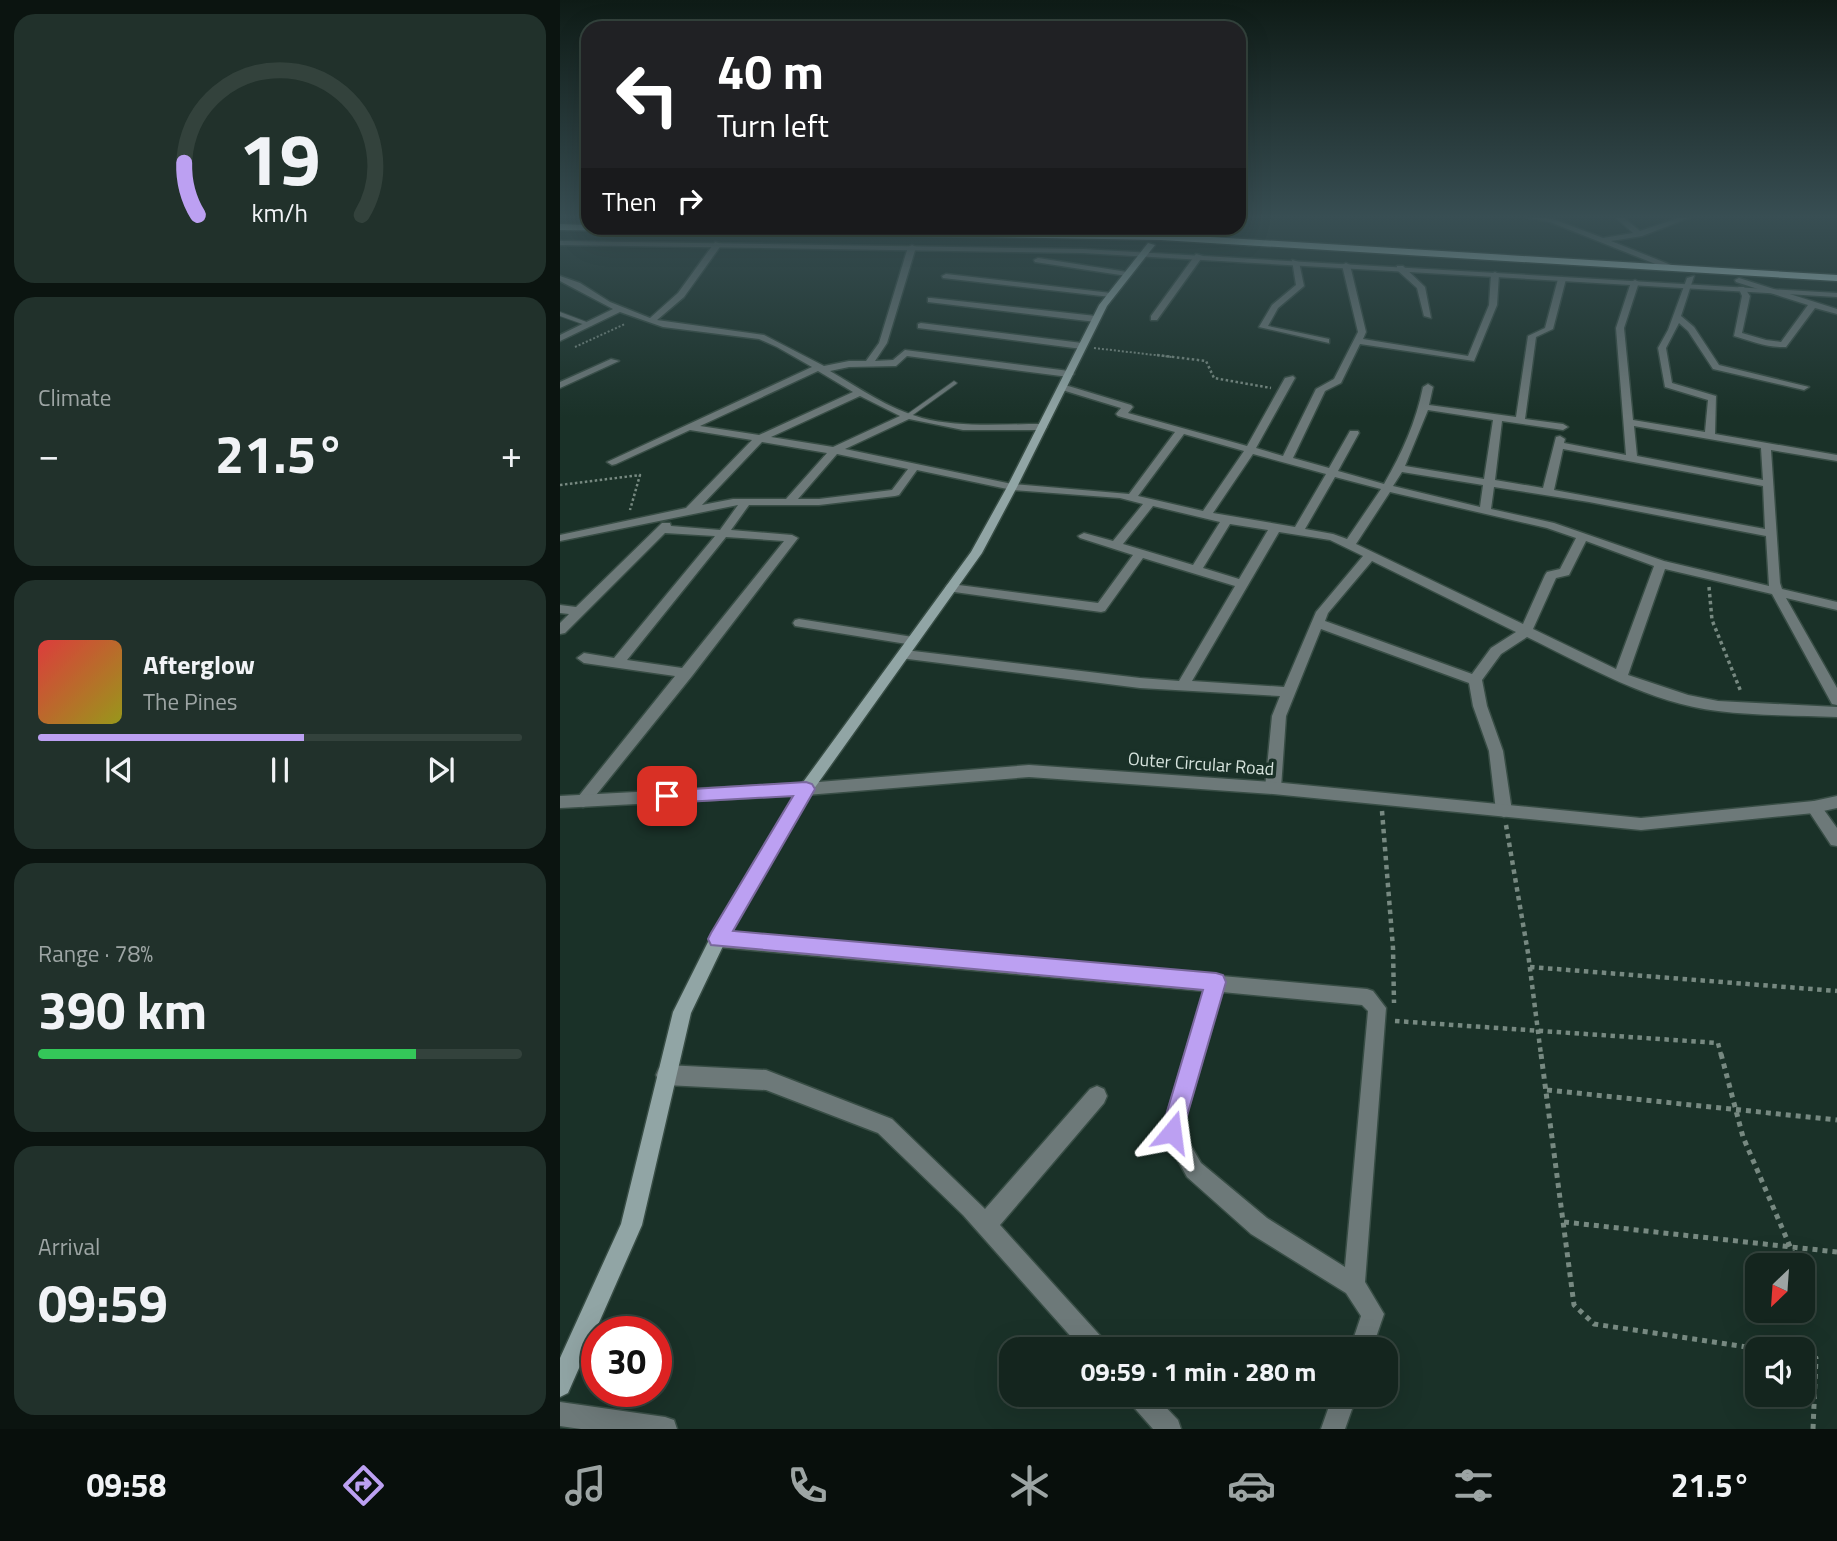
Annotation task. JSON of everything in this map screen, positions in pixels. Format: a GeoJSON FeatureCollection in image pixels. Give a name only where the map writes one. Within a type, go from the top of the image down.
{"type":"FeatureCollection","features":[{"type":"Feature","properties":{"kind":"highway"},"geometry":{"type":"LineString","coordinates":[[1718,284],[1837,286]]}},
{"type":"Feature","properties":{"kind":"main road"},"geometry":{"type":"LineString","coordinates":[[560,1385],[631,1225],[682,1012],[718,939],[806,789],[976,553],[1096,319],[1120,284]]}},
{"type":"Feature","properties":{"kind":"street"},"geometry":{"type":"LineString","coordinates":[[575,284],[620,309],[651,321],[761,337],[822,368],[880,404],[919,420],[963,427],[1042,428]]}},
{"type":"Feature","properties":{"kind":"street"},"geometry":{"type":"LineString","coordinates":[[651,321],[681,295],[689,284]]}},
{"type":"Feature","properties":{"kind":"street"},"geometry":{"type":"LineString","coordinates":[[868,364],[883,343],[901,284]]}},
{"type":"Feature","properties":{"kind":"street"},"geometry":{"type":"LineString","coordinates":[[1013,284],[1111,295]]}},
{"type":"Feature","properties":{"kind":"street"},"geometry":{"type":"LineString","coordinates":[[1154,318],[1179,284]]}},
{"type":"Feature","properties":{"kind":"street"},"geometry":{"type":"LineString","coordinates":[[1300,284],[1275,307],[1263,327],[1326,341]]}},
{"type":"Feature","properties":{"kind":"street"},"geometry":{"type":"LineString","coordinates":[[1287,459],[1321,389],[1338,381],[1362,332],[1350,284]]}},
{"type":"Feature","properties":{"kind":"street"},"geometry":{"type":"LineString","coordinates":[[1417,284],[1421,287],[1428,316]]}},
{"type":"Feature","properties":{"kind":"street"},"geometry":{"type":"LineString","coordinates":[[1358,341],[1471,359],[1493,305],[1495,284]]}},
{"type":"Feature","properties":{"kind":"street"},"geometry":{"type":"LineString","coordinates":[[1520,421],[1532,336],[1549,329],[1561,284]]}},
{"type":"Feature","properties":{"kind":"street"},"geometry":{"type":"LineString","coordinates":[[1632,459],[1620,328],[1634,284]]}},
{"type":"Feature","properties":{"kind":"street"},"geometry":{"type":"LineString","coordinates":[[1689,284],[1662,348],[1668,385],[1713,398],[1710,434]]}},
{"type":"Feature","properties":{"kind":"street"},"geometry":{"type":"LineString","coordinates":[[1740,285],[1768,290],[1837,295]]}},
{"type":"Feature","properties":{"kind":"street"},"geometry":{"type":"LineString","coordinates":[[1740,285],[1746,296],[1737,334],[1765,343],[1783,345],[1813,305]]}},
{"type":"Feature","properties":{"kind":"street"},"geometry":{"type":"LineString","coordinates":[[1768,290],[1837,312]]}},
{"type":"Feature","properties":{"kind":"street"},"geometry":{"type":"LineString","coordinates":[[931,300],[1096,319]]}},
{"type":"Feature","properties":{"kind":"street"},"geometry":{"type":"LineString","coordinates":[[560,338],[620,309]]}},
{"type":"Feature","properties":{"kind":"street"},"geometry":{"type":"LineString","coordinates":[[1677,317],[1691,329],[1716,367],[1804,387]]}},
{"type":"Feature","properties":{"kind":"street"},"geometry":{"type":"LineString","coordinates":[[921,326],[1083,346]]}},
{"type":"Feature","properties":{"kind":"street"},"geometry":{"type":"LineString","coordinates":[[612,463],[822,368],[895,363],[905,353],[1066,381],[1128,407],[1121,414],[1388,489],[1550,525],[1661,564],[1837,606]]}},
{"type":"Feature","properties":{"kind":"street"},"geometry":{"type":"LineString","coordinates":[[560,385],[614,361]]}},
{"type":"Feature","properties":{"kind":"street"},"geometry":{"type":"LineString","coordinates":[[1206,515],[1251,449],[1290,378]]}},
{"type":"Feature","properties":{"kind":"street"},"geometry":{"type":"LineString","coordinates":[[1349,545],[1388,489],[1426,407],[1428,387]]}},
{"type":"Feature","properties":{"kind":"street"},"geometry":{"type":"LineString","coordinates":[[690,512],[759,439],[861,392]]}},
{"type":"Feature","properties":{"kind":"street"},"geometry":{"type":"LineString","coordinates":[[1426,407],[1520,421],[1564,423],[1548,492]]}},
{"type":"Feature","properties":{"kind":"street"},"geometry":{"type":"LineString","coordinates":[[791,500],[834,451],[908,415]]}},
{"type":"Feature","properties":{"kind":"street"},"geometry":{"type":"LineString","coordinates":[[1485,512],[1499,418]]}},
{"type":"Feature","properties":{"kind":"street"},"geometry":{"type":"LineString","coordinates":[[1629,422],[1837,458]]}},
{"type":"Feature","properties":{"kind":"street"},"geometry":{"type":"LineString","coordinates":[[689,427],[915,466],[1012,487],[1131,498],[1206,515],[1333,537],[1620,677],[1687,700],[1747,707],[1837,712]]}},
{"type":"Feature","properties":{"kind":"street"},"geometry":{"type":"LineString","coordinates":[[1131,498],[1181,431]]}},
{"type":"Feature","properties":{"kind":"street"},"geometry":{"type":"LineString","coordinates":[[1298,532],[1353,433]]}},
{"type":"Feature","properties":{"kind":"street"},"geometry":{"type":"LineString","coordinates":[[1766,444],[1774,583],[1837,700]]}},
{"type":"Feature","properties":{"kind":"street"},"geometry":{"type":"LineString","coordinates":[[1558,445],[1769,484]]}},
{"type":"Feature","properties":{"kind":"street"},"geometry":{"type":"LineString","coordinates":[[560,538],[746,502],[819,502],[895,493],[915,466]]}},
{"type":"Feature","properties":{"kind":"street"},"geometry":{"type":"LineString","coordinates":[[1398,468],[1548,492],[1772,534]]}},
{"type":"Feature","properties":{"kind":"street"},"geometry":{"type":"LineString","coordinates":[[617,663],[746,502]]}},
{"type":"Feature","properties":{"kind":"street"},"geometry":{"type":"LineString","coordinates":[[1115,546],[1150,502]]}},
{"type":"Feature","properties":{"kind":"street"},"geometry":{"type":"LineString","coordinates":[[560,630],[675,515]]}},
{"type":"Feature","properties":{"kind":"street"},"geometry":{"type":"LineString","coordinates":[[1195,571],[1227,519]]}},
{"type":"Feature","properties":{"kind":"street"},"geometry":{"type":"LineString","coordinates":[[1183,685],[1275,528]]}},
{"type":"Feature","properties":{"kind":"street"},"geometry":{"type":"LineString","coordinates":[[583,801],[792,538],[661,530]]}},
{"type":"Feature","properties":{"kind":"street"},"geometry":{"type":"LineString","coordinates":[[1084,536],[1242,584]]}},
{"type":"Feature","properties":{"kind":"street"},"geometry":{"type":"LineString","coordinates":[[1504,811],[1496,751],[1479,706],[1475,680],[1496,651],[1526,631],[1551,575],[1565,572],[1582,537]]}},
{"type":"Feature","properties":{"kind":"street"},"geometry":{"type":"LineString","coordinates":[[951,588],[1101,608],[1140,554]]}},
{"type":"Feature","properties":{"kind":"street"},"geometry":{"type":"LineString","coordinates":[[1273,788],[1279,716],[1322,612],[1371,555]]}},
{"type":"Feature","properties":{"kind":"street"},"geometry":{"type":"LineString","coordinates":[[1620,677],[1661,564]]}},
{"type":"Feature","properties":{"kind":"street"},"geometry":{"type":"LineString","coordinates":[[560,609],[578,611]]}},
{"type":"Feature","properties":{"kind":"street"},"geometry":{"type":"LineString","coordinates":[[799,623],[913,640]]}},
{"type":"Feature","properties":{"kind":"street"},"geometry":{"type":"LineString","coordinates":[[1317,624],[1475,680]]}},
{"type":"Feature","properties":{"kind":"street"},"geometry":{"type":"LineString","coordinates":[[905,655],[1140,683],[1289,692]]}},
{"type":"Feature","properties":{"kind":"street"},"geometry":{"type":"LineString","coordinates":[[583,658],[687,673]]}},
{"type":"Feature","properties":{"kind":"street","name":"Outer Circular Road"},"geometry":{"type":"LineString","coordinates":[[560,802],[806,789],[1029,771],[1273,788],[1641,824],[1814,807],[1837,802]]}},
{"type":"Feature","properties":{"kind":"street"},"geometry":{"type":"LineString","coordinates":[[1814,807],[1837,840]]}},
{"type":"Feature","properties":{"kind":"street"},"geometry":{"type":"LineString","coordinates":[[718,939],[1347,993],[1367,997],[1377,1008],[1354,1285]]}},
{"type":"Feature","properties":{"kind":"street"},"geometry":{"type":"LineString","coordinates":[[1216,982],[1172,1132],[1194,1170],[1259,1226],[1354,1285],[1373,1314],[1365,1337]]}},
{"type":"Feature","properties":{"kind":"street"},"geometry":{"type":"LineString","coordinates":[[666,1075],[765,1080],[886,1126],[986,1225],[1086,1337]]}},
{"type":"Feature","properties":{"kind":"street"},"geometry":{"type":"LineString","coordinates":[[986,1225],[1097,1096]]}},
{"type":"Feature","properties":{"kind":"street"},"geometry":{"type":"LineString","coordinates":[[1149,1407],[1169,1429]]}},
{"type":"Feature","properties":{"kind":"street"},"geometry":{"type":"LineString","coordinates":[[1333,1429],[1341,1407]]}},
{"type":"Feature","properties":{"kind":"street"},"geometry":{"type":"LineString","coordinates":[[560,1414],[665,1429]]}},
{"type":"Feature","properties":{"kind":"lane"},"geometry":{"type":"LineString","coordinates":[[560,314],[590,324]]}},
{"type":"Feature","properties":{"kind":"lane"},"geometry":{"type":"LineString","coordinates":[[908,415],[954,383]]}},
{"type":"Feature","properties":{"kind":"path"},"geometry":{"type":"LineString","coordinates":[[568,349],[640,317]]}},
{"type":"Feature","properties":{"kind":"path"},"geometry":{"type":"LineString","coordinates":[[1083,346],[1206,362],[1214,377],[1283,391]]}},
{"type":"Feature","properties":{"kind":"path"},"geometry":{"type":"LineString","coordinates":[[560,485],[640,475],[626,526]]}},
{"type":"Feature","properties":{"kind":"path"},"geometry":{"type":"LineString","coordinates":[[1707,575],[1712,620],[1747,707]]}},
{"type":"Feature","properties":{"kind":"path"},"geometry":{"type":"LineString","coordinates":[[1381,799],[1393,948],[1395,1021],[1413,1020],[1538,1032],[1718,1043],[1742,1137],[1793,1253]]}},
{"type":"Feature","properties":{"kind":"path"},"geometry":{"type":"LineString","coordinates":[[1504,811],[1530,967],[1574,1305],[1594,1324],[1745,1347]]}},
{"type":"Feature","properties":{"kind":"path"},"geometry":{"type":"LineString","coordinates":[[1530,967],[1837,991]]}},
{"type":"Feature","properties":{"kind":"path"},"geometry":{"type":"LineString","coordinates":[[1546,1090],[1837,1120]]}},
{"type":"Feature","properties":{"kind":"path"},"geometry":{"type":"LineString","coordinates":[[1563,1222],[1837,1252]]}},
{"type":"Feature","properties":{"kind":"path"},"geometry":{"type":"LineString","coordinates":[[1815,1358],[1815,1382]]}},
{"type":"Feature","properties":{"kind":"path"},"geometry":{"type":"LineString","coordinates":[[1813,1429],[1814,1407]]}},
{"type":"Feature","properties":{"kind":"route"},"geometry":{"type":"LineString","coordinates":[[667,796],[806,789],[718,939],[1216,982],[1172,1132]]}}]}
